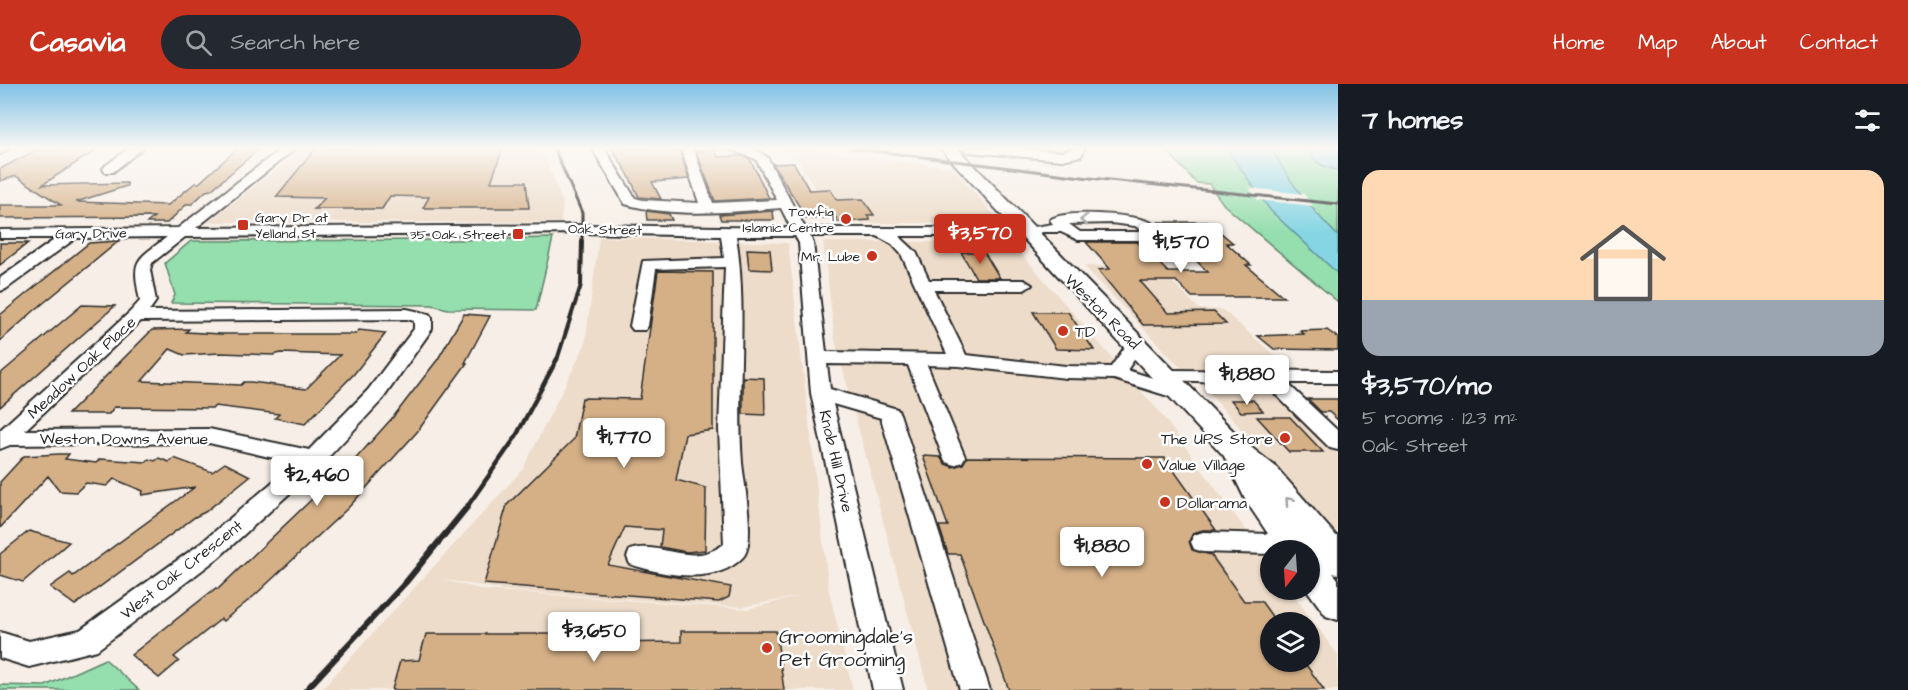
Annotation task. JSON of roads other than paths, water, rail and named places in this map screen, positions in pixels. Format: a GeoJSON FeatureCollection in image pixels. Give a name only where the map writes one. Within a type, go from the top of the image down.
{"type":"FeatureCollection","features":[{"type":"Feature","properties":{"kind":"main road","name":"Weston Road"},"geometry":{"type":"LineString","coordinates":[[975,176],[1233,448],[1257,493],[1304,540]]}},
{"type":"Feature","properties":{"kind":"main road","name":"Weston Road"},"geometry":{"type":"LineString","coordinates":[[1320,560],[1338,605]]}},
{"type":"Feature","properties":{"kind":"street"},"geometry":{"type":"LineString","coordinates":[[181,231],[253,176]]}},
{"type":"Feature","properties":{"kind":"street"},"geometry":{"type":"LineString","coordinates":[[615,176],[630,201],[635,204],[658,207],[786,204]]}},
{"type":"Feature","properties":{"kind":"street"},"geometry":{"type":"LineString","coordinates":[[697,176],[707,206]]}},
{"type":"Feature","properties":{"kind":"street","name":"Knob Hill Drive"},"geometry":{"type":"LineString","coordinates":[[771,176],[806,243],[821,393],[888,690]]}},
{"type":"Feature","properties":{"kind":"street"},"geometry":{"type":"LineString","coordinates":[[1118,219],[1133,234]]}},
{"type":"Feature","properties":{"kind":"street"},"geometry":{"type":"LineString","coordinates":[[1156,236],[1078,236],[1057,220],[1118,219],[1144,222],[1153,228],[1156,236],[1181,259]]}},
{"type":"Feature","properties":{"kind":"street","name":"Oak Street"},"geometry":{"type":"LineString","coordinates":[[181,231],[585,229],[1029,232],[1042,228],[1065,228]]}},
{"type":"Feature","properties":{"kind":"street","name":"Gary Drive"},"geometry":{"type":"LineString","coordinates":[[0,234],[181,231]]}},
{"type":"Feature","properties":{"kind":"street","name":"Meadow Oak Place"},"geometry":{"type":"LineString","coordinates":[[2,440],[136,316],[148,301],[142,270],[145,261],[181,231]]}},
{"type":"Feature","properties":{"kind":"street"},"geometry":{"type":"LineString","coordinates":[[639,557],[671,564],[694,565],[717,562],[727,557],[735,549],[737,529],[729,429],[734,273],[728,231]]}},
{"type":"Feature","properties":{"kind":"street"},"geometry":{"type":"LineString","coordinates":[[878,231],[897,241],[908,252],[959,360]]}},
{"type":"Feature","properties":{"kind":"street"},"geometry":{"type":"LineString","coordinates":[[908,252],[918,241],[940,232]]}},
{"type":"Feature","properties":{"kind":"street"},"geometry":{"type":"LineString","coordinates":[[0,286],[73,233]]}},
{"type":"Feature","properties":{"kind":"street"},"geometry":{"type":"LineString","coordinates":[[639,326],[649,264],[732,261]]}},
{"type":"Feature","properties":{"kind":"street"},"geometry":{"type":"LineString","coordinates":[[924,285],[1024,285]]}},
{"type":"Feature","properties":{"kind":"street","name":"West Oak Crescent"},"geometry":{"type":"LineString","coordinates":[[0,645],[29,654],[87,641],[209,551],[314,459],[375,395],[423,329],[423,318],[406,314],[136,316]]}},
{"type":"Feature","properties":{"kind":"street"},"geometry":{"type":"LineString","coordinates":[[1116,373],[1136,344]]}},
{"type":"Feature","properties":{"kind":"street"},"geometry":{"type":"LineString","coordinates":[[817,358],[959,360],[1066,372],[1116,373],[1175,386],[1269,377],[1338,377]]}},
{"type":"Feature","properties":{"kind":"street"},"geometry":{"type":"LineString","coordinates":[[915,358],[954,457]]}},
{"type":"Feature","properties":{"kind":"street"},"geometry":{"type":"LineString","coordinates":[[1269,377],[1338,443]]}},
{"type":"Feature","properties":{"kind":"street"},"geometry":{"type":"LineString","coordinates":[[821,393],[890,414],[975,690]]}},
{"type":"Feature","properties":{"kind":"street","name":"Weston Downs Avenue"},"geometry":{"type":"LineString","coordinates":[[2,440],[210,436],[314,459]]}},
{"type":"Feature","properties":{"kind":"street"},"geometry":{"type":"LineString","coordinates":[[1203,542],[1260,548]]}},
{"type":"Feature","properties":{"kind":"water"},"geometry":{"type":"Polygon","coordinates":[[[1246,176],[1288,176],[1301,195],[1338,236],[1338,274],[1270,210],[1246,176]]]}},
{"type":"Feature","properties":{"kind":"railway"},"geometry":{"type":"LineString","coordinates":[[566,176],[582,213],[582,241]]}},
{"type":"Feature","properties":{"kind":"railway"},"geometry":{"type":"LineString","coordinates":[[1076,176],[1338,204]]}},
{"type":"Feature","properties":{"kind":"railway"},"geometry":{"type":"LineString","coordinates":[[557,360],[581,285],[582,241]]}},
{"type":"Feature","properties":{"kind":"railway"},"geometry":{"type":"LineString","coordinates":[[467,507],[515,438],[557,359]]}},
{"type":"Feature","properties":{"kind":"railway"},"geometry":{"type":"LineString","coordinates":[[306,690],[406,582],[468,506]]}},
{"type":"Feature","properties":{"kind":"place","name":"Towfiq Islamic Centre"},"geometry":{"type":"Point","coordinates":[846,219]}},
{"type":"Feature","properties":{"kind":"place","name":"Gary Dr at Yelland St"},"geometry":{"type":"Point","coordinates":[243,225]}},
{"type":"Feature","properties":{"kind":"place","name":"35 Oak Street"},"geometry":{"type":"Point","coordinates":[518,234]}},
{"type":"Feature","properties":{"kind":"place","name":"Mr. Lube"},"geometry":{"type":"Point","coordinates":[872,256]}},
{"type":"Feature","properties":{"kind":"place","name":"TD"},"geometry":{"type":"Point","coordinates":[1063,331]}},
{"type":"Feature","properties":{"kind":"place","name":"The UPS Store"},"geometry":{"type":"Point","coordinates":[1285,438]}},
{"type":"Feature","properties":{"kind":"place","name":"Value Village"},"geometry":{"type":"Point","coordinates":[1147,464]}},
{"type":"Feature","properties":{"kind":"place","name":"Dollarama"},"geometry":{"type":"Point","coordinates":[1165,502]}},
{"type":"Feature","properties":{"kind":"place","name":"Groomingdale's Pet Grooming"},"geometry":{"type":"Point","coordinates":[767,648]}}]}
